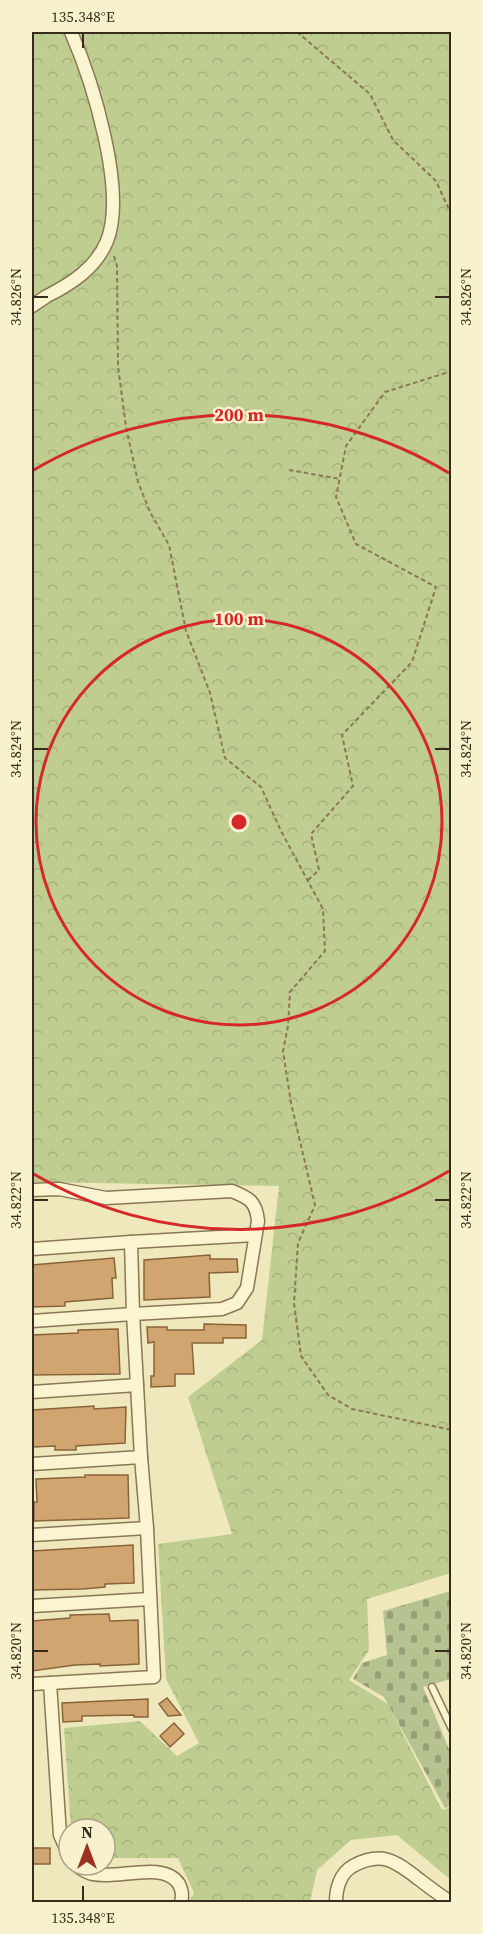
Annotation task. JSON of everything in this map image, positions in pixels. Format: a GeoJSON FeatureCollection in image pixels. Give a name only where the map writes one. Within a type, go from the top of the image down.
{"type":"FeatureCollection","features":[{"type":"Feature","properties":{"kind":"street"},"geometry":{"type":"LineString","coordinates":[[32,306],[68,286],[101,254],[114,210],[100,112],[85,64],[71,32]]}},
{"type":"Feature","properties":{"kind":"street"},"geometry":{"type":"LineString","coordinates":[[32,1190],[59,1189],[106,1198],[232,1191],[249,1198],[257,1210],[247,1288],[237,1303],[222,1309],[32,1321]]}},
{"type":"Feature","properties":{"kind":"street"},"geometry":{"type":"LineString","coordinates":[[32,1249],[255,1235]]}},
{"type":"Feature","properties":{"kind":"street"},"geometry":{"type":"LineString","coordinates":[[32,1684],[154,1677],[133,1314],[131,1242]]}},
{"type":"Feature","properties":{"kind":"street"},"geometry":{"type":"LineString","coordinates":[[32,1392],[137,1385]]}},
{"type":"Feature","properties":{"kind":"street"},"geometry":{"type":"LineString","coordinates":[[32,1464],[141,1457]]}},
{"type":"Feature","properties":{"kind":"street"},"geometry":{"type":"LineString","coordinates":[[32,1535],[147,1528]]}},
{"type":"Feature","properties":{"kind":"street"},"geometry":{"type":"LineString","coordinates":[[32,1606],[150,1599]]}},
{"type":"Feature","properties":{"kind":"street"},"geometry":{"type":"LineString","coordinates":[[50,1683],[59,1817]]}},
{"type":"Feature","properties":{"kind":"street"},"geometry":{"type":"LineString","coordinates":[[336,1902],[336,1893],[341,1879],[350,1868],[374,1858],[404,1866],[450,1902]]}},
{"type":"Feature","properties":{"kind":"street"},"geometry":{"type":"LineString","coordinates":[[117,1875],[152,1871],[165,1873],[175,1879],[182,1891],[181,1902]]}},
{"type":"Feature","properties":{"kind":"lane"},"geometry":{"type":"LineString","coordinates":[[432,1688],[452,1729]]}},
{"type":"Feature","properties":{"kind":"path"},"geometry":{"type":"LineString","coordinates":[[297,32],[370,94],[393,140],[436,181],[452,216]]}},
{"type":"Feature","properties":{"kind":"path"},"geometry":{"type":"LineString","coordinates":[[108,236],[117,267],[118,366],[126,427],[138,482],[150,512],[169,545],[186,631],[210,693],[225,758],[261,787],[323,909],[325,951],[290,992],[288,1026],[283,1051],[291,1103],[315,1204],[298,1243],[294,1303],[302,1356],[328,1395],[352,1408],[452,1430]]}},
{"type":"Feature","properties":{"kind":"path"},"geometry":{"type":"LineString","coordinates":[[308,880],[319,870],[310,834],[353,786],[342,735],[412,662],[436,587],[356,544],[336,497],[346,446],[385,392],[452,371]]}},
{"type":"Feature","properties":{"kind":"path"},"geometry":{"type":"LineString","coordinates":[[289,470],[340,479]]}},
{"type":"Feature","properties":{"kind":"green space"},"geometry":{"type":"Polygon","coordinates":[[[32,32],[451,32],[451,1573],[367,1599],[369,1650],[349,1680],[388,1704],[442,1810],[451,1807],[451,1880],[397,1835],[351,1840],[317,1870],[310,1902],[189,1902],[194,1893],[178,1858],[117,1858],[117,1817],[70,1817],[64,1728],[140,1721],[177,1756],[199,1743],[166,1679],[158,1544],[232,1534],[188,1397],[262,1340],[279,1186],[32,1182],[32,32]]]}},
{"type":"Feature","properties":{"kind":"green space"},"geometry":{"type":"Polygon","coordinates":[[[451,1591],[451,1679],[423,1687],[451,1754],[451,1806],[445,1808],[384,1697],[353,1679],[362,1663],[387,1655],[383,1611],[451,1591]]]}},
{"type":"Feature","properties":{"kind":"building"},"geometry":{"type":"Polygon","coordinates":[[[210,1255],[210,1259],[237,1259],[238,1272],[209,1273],[210,1297],[144,1300],[144,1260],[210,1255]]]}},
{"type":"Feature","properties":{"kind":"building"},"geometry":{"type":"Polygon","coordinates":[[[114,1258],[116,1278],[112,1278],[113,1298],[65,1302],[65,1306],[32,1307],[32,1265],[114,1258]]]}},
{"type":"Feature","properties":{"kind":"building"},"geometry":{"type":"Polygon","coordinates":[[[204,1324],[246,1325],[246,1338],[223,1338],[223,1343],[192,1343],[194,1374],[175,1374],[175,1386],[151,1387],[151,1376],[154,1376],[154,1342],[148,1343],[147,1327],[167,1327],[167,1330],[204,1330],[204,1324]]]}},
{"type":"Feature","properties":{"kind":"building"},"geometry":{"type":"Polygon","coordinates":[[[118,1329],[120,1374],[32,1375],[32,1335],[118,1329]]]}},
{"type":"Feature","properties":{"kind":"building"},"geometry":{"type":"Polygon","coordinates":[[[94,1406],[94,1409],[126,1407],[125,1443],[76,1446],[76,1450],[55,1450],[55,1446],[33,1447],[32,1410],[94,1406]]]}},
{"type":"Feature","properties":{"kind":"building"},"geometry":{"type":"Polygon","coordinates":[[[85,1475],[128,1475],[129,1518],[34,1521],[34,1502],[37,1502],[36,1479],[85,1477],[85,1475]]]}},
{"type":"Feature","properties":{"kind":"building"},"geometry":{"type":"Polygon","coordinates":[[[133,1545],[134,1583],[105,1584],[105,1587],[83,1589],[32,1590],[32,1551],[133,1545]]]}},
{"type":"Feature","properties":{"kind":"building"},"geometry":{"type":"Polygon","coordinates":[[[109,1614],[110,1621],[138,1620],[139,1664],[75,1665],[32,1671],[32,1621],[70,1618],[70,1615],[109,1614]]]}},
{"type":"Feature","properties":{"kind":"building"},"geometry":{"type":"Polygon","coordinates":[[[167,1698],[181,1715],[168,1716],[159,1704],[167,1698]]]}},
{"type":"Feature","properties":{"kind":"building"},"geometry":{"type":"Polygon","coordinates":[[[148,1699],[148,1717],[82,1716],[82,1721],[63,1722],[62,1703],[148,1699]]]}},
{"type":"Feature","properties":{"kind":"building"},"geometry":{"type":"Polygon","coordinates":[[[174,1723],[184,1734],[170,1747],[160,1736],[174,1723]]]}},
{"type":"Feature","properties":{"kind":"building"},"geometry":{"type":"Polygon","coordinates":[[[32,1848],[50,1848],[50,1864],[32,1864],[32,1848]]]}}]}
